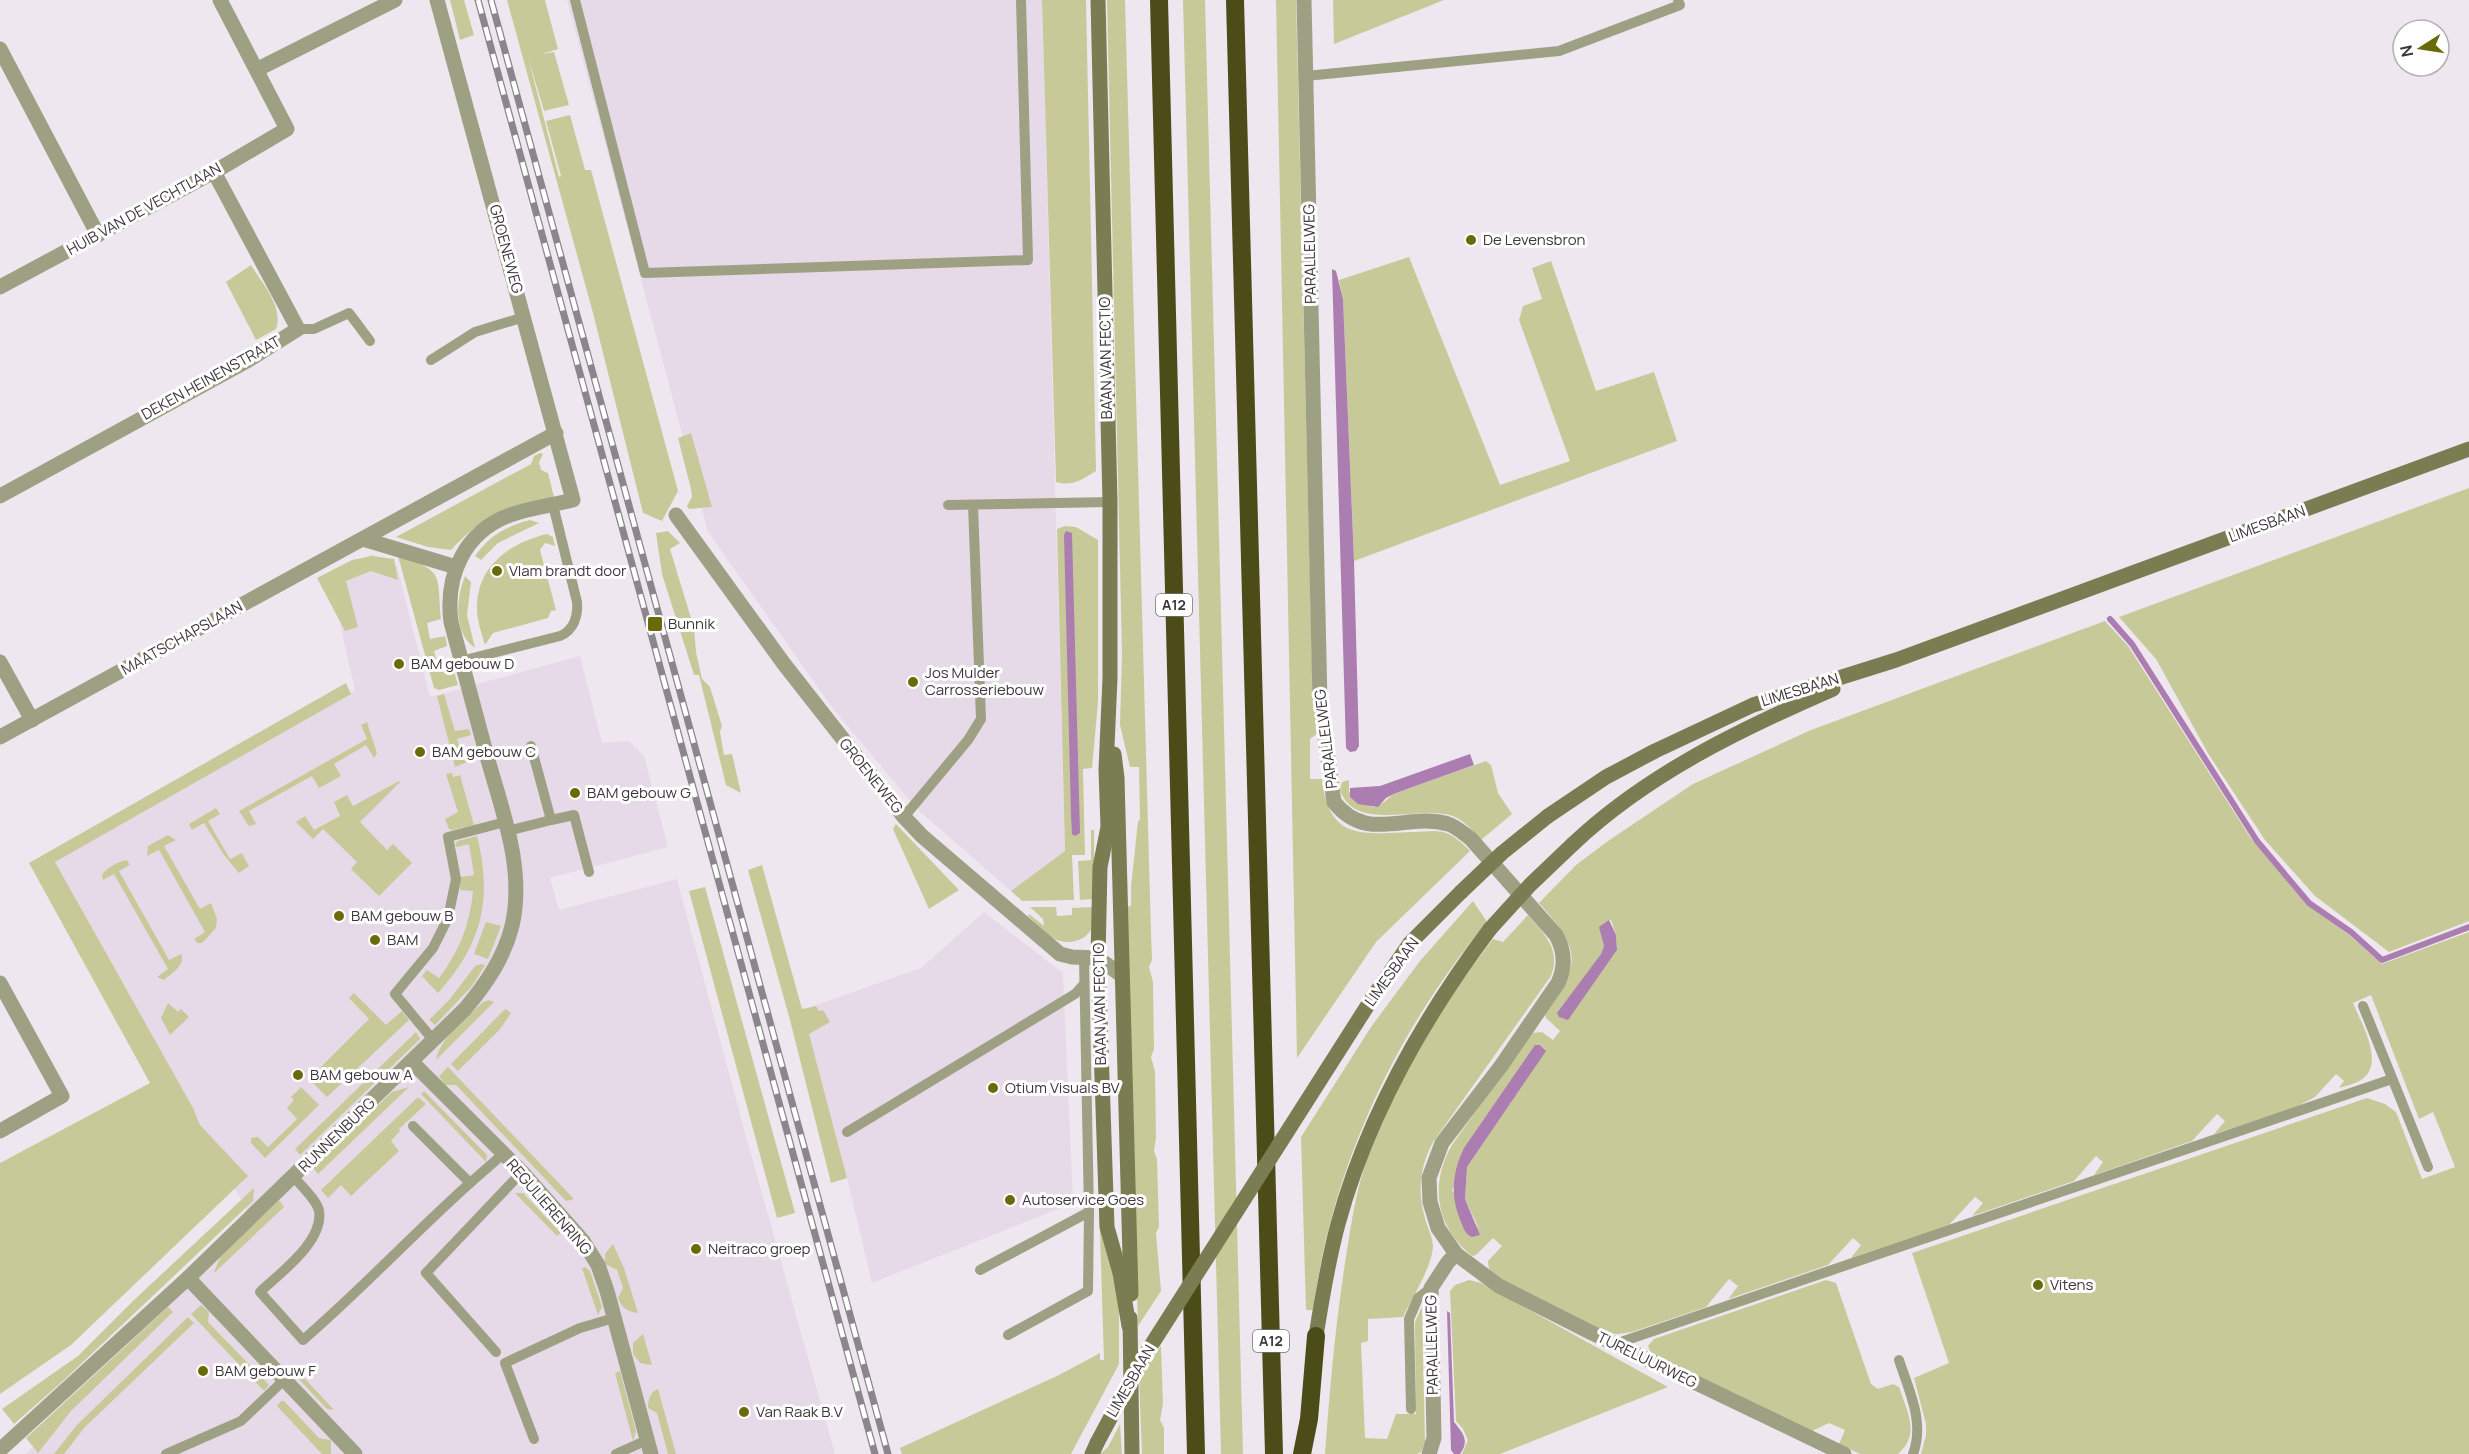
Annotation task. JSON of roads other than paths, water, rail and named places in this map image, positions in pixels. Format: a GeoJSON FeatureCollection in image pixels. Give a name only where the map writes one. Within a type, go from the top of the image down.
{"type":"FeatureCollection","features":[{"type":"Feature","properties":{"kind":"highway","name":"A12"},"geometry":{"type":"LineString","coordinates":[[1159,0],[1196,1454]]}},
{"type":"Feature","properties":{"kind":"highway","name":"A12"},"geometry":{"type":"LineString","coordinates":[[1234,0],[1274,1454]]}},
{"type":"Feature","properties":{"kind":"highway"},"geometry":{"type":"LineString","coordinates":[[1302,1454],[1309,1419],[1316,1336]]}},
{"type":"Feature","properties":{"kind":"main road","name":"BAAN VAN FECTIO"},"geometry":{"type":"LineString","coordinates":[[1098,0],[1110,502],[1109,716],[1106,770],[1108,827],[1100,867],[1091,958],[1107,1227],[1120,1273],[1129,1326]]}},
{"type":"Feature","properties":{"kind":"main road","name":"LIMESBAAN"},"geometry":{"type":"LineString","coordinates":[[1094,1448],[1138,1366],[1373,997],[1410,943],[1502,853],[1548,816],[1606,777],[1645,756],[1754,705],[1896,660],[2469,449]]}},
{"type":"Feature","properties":{"kind":"main road","name":"LIMESBAAN"},"geometry":{"type":"LineString","coordinates":[[1316,1336],[1324,1279],[1338,1223],[1372,1127],[1438,1002],[1490,929],[1530,885],[1602,816],[1655,778],[1797,705],[1896,660]]}},
{"type":"Feature","properties":{"kind":"main road","name":"BAAN VAN FECTIO"},"geometry":{"type":"LineString","coordinates":[[1109,716],[1117,778],[1121,975],[1132,1282],[1129,1326],[1132,1454]]}},
{"type":"Feature","properties":{"kind":"street"},"geometry":{"type":"LineString","coordinates":[[220,0],[258,69],[395,0]]}},
{"type":"Feature","properties":{"kind":"street","name":"GROENEWEG"},"geometry":{"type":"LineString","coordinates":[[437,0],[573,500]]}},
{"type":"Feature","properties":{"kind":"street","name":"PARALLELWEG"},"geometry":{"type":"LineString","coordinates":[[1304,0],[1320,701],[1334,802],[1345,815],[1358,822],[1373,824],[1436,822],[1456,827],[1471,839],[1556,935],[1563,948],[1562,974],[1558,983],[1501,1066],[1442,1143],[1429,1178],[1430,1202],[1438,1228],[1456,1254],[1431,1288],[1434,1438],[1429,1454]]}},
{"type":"Feature","properties":{"kind":"street"},"geometry":{"type":"LineString","coordinates":[[0,49],[98,235]]}},
{"type":"Feature","properties":{"kind":"street","name":"HUIB VAN DE VECHTLAAN"},"geometry":{"type":"LineString","coordinates":[[0,287],[287,129],[258,69]]}},
{"type":"Feature","properties":{"kind":"street","name":"DEKEN HEINENSTRAAT"},"geometry":{"type":"LineString","coordinates":[[0,496],[247,361],[298,328],[214,171]]}},
{"type":"Feature","properties":{"kind":"street","name":"MAATSCHAPSLAAN"},"geometry":{"type":"LineString","coordinates":[[0,737],[556,433]]}},
{"type":"Feature","properties":{"kind":"street","name":"RUNNENBURG"},"geometry":{"type":"LineString","coordinates":[[0,1452],[294,1177],[434,1041],[479,993],[492,975],[507,944],[516,905],[516,882],[506,826],[449,608],[451,588],[456,567],[466,547],[491,525],[510,515],[573,500]]}},
{"type":"Feature","properties":{"kind":"street","name":"GROENEWEG"},"geometry":{"type":"LineString","coordinates":[[676,515],[784,664],[904,817],[922,836],[1060,954],[1091,958],[1121,975]]}},
{"type":"Feature","properties":{"kind":"street"},"geometry":{"type":"LineString","coordinates":[[363,539],[456,567]]}},
{"type":"Feature","properties":{"kind":"street"},"geometry":{"type":"LineString","coordinates":[[0,662],[32,720]]}},
{"type":"Feature","properties":{"kind":"street"},"geometry":{"type":"LineString","coordinates":[[0,982],[62,1096],[0,1131]]}},
{"type":"Feature","properties":{"kind":"street","name":"REGULIERENRING"},"geometry":{"type":"LineString","coordinates":[[412,1062],[522,1172],[583,1241],[598,1265],[649,1447]]}},
{"type":"Feature","properties":{"kind":"street","name":"TURELUURWEG"},"geometry":{"type":"LineString","coordinates":[[1456,1254],[1499,1286],[1844,1454]]}},
{"type":"Feature","properties":{"kind":"street"},"geometry":{"type":"LineString","coordinates":[[188,1278],[355,1454]]}},
{"type":"Feature","properties":{"kind":"lane"},"geometry":{"type":"LineString","coordinates":[[575,0],[645,273],[1028,260],[1021,0]]}},
{"type":"Feature","properties":{"kind":"lane"},"geometry":{"type":"LineString","coordinates":[[1305,76],[1559,51],[1680,5],[1678,0]]}},
{"type":"Feature","properties":{"kind":"lane"},"geometry":{"type":"LineString","coordinates":[[298,328],[314,329],[349,313],[370,341]]}},
{"type":"Feature","properties":{"kind":"lane"},"geometry":{"type":"LineString","coordinates":[[430,360],[475,332],[524,317]]}},
{"type":"Feature","properties":{"kind":"lane"},"geometry":{"type":"LineString","coordinates":[[948,506],[1110,502]]}},
{"type":"Feature","properties":{"kind":"lane"},"geometry":{"type":"LineString","coordinates":[[461,661],[560,636],[571,628],[576,617],[577,602],[553,505]]}},
{"type":"Feature","properties":{"kind":"lane"},"geometry":{"type":"LineString","coordinates":[[904,817],[968,740],[981,719],[973,505]]}},
{"type":"Feature","properties":{"kind":"lane"},"geometry":{"type":"LineString","coordinates":[[531,746],[551,820]]}},
{"type":"Feature","properties":{"kind":"lane"},"geometry":{"type":"LineString","coordinates":[[434,1041],[395,994],[433,948],[448,918],[456,879],[448,837],[574,815],[589,872]]}},
{"type":"Feature","properties":{"kind":"lane"},"geometry":{"type":"LineString","coordinates":[[1008,1335],[1088,1291],[1089,1212],[1084,984],[1091,958]]}},
{"type":"Feature","properties":{"kind":"lane"},"geometry":{"type":"LineString","coordinates":[[847,1132],[1075,994],[1084,984]]}},
{"type":"Feature","properties":{"kind":"lane"},"geometry":{"type":"LineString","coordinates":[[2363,1006],[2428,1167]]}},
{"type":"Feature","properties":{"kind":"lane"},"geometry":{"type":"LineString","coordinates":[[1615,1344],[2392,1079]]}},
{"type":"Feature","properties":{"kind":"lane"},"geometry":{"type":"LineString","coordinates":[[412,1126],[470,1183]]}},
{"type":"Feature","properties":{"kind":"lane"},"geometry":{"type":"LineString","coordinates":[[294,1177],[319,1209],[319,1229],[309,1244],[260,1292],[303,1340],[353,1297],[427,1221],[503,1154]]}},
{"type":"Feature","properties":{"kind":"lane"},"geometry":{"type":"LineString","coordinates":[[496,1352],[426,1273],[522,1172]]}},
{"type":"Feature","properties":{"kind":"lane"},"geometry":{"type":"LineString","coordinates":[[980,1270],[1089,1212]]}},
{"type":"Feature","properties":{"kind":"lane"},"geometry":{"type":"LineString","coordinates":[[1411,1409],[1409,1319],[1418,1298],[1431,1288]]}},
{"type":"Feature","properties":{"kind":"lane"},"geometry":{"type":"LineString","coordinates":[[534,1439],[505,1363],[580,1328],[614,1318]]}},
{"type":"Feature","properties":{"kind":"lane"},"geometry":{"type":"LineString","coordinates":[[1899,1360],[1917,1419],[1919,1439],[1913,1454]]}},
{"type":"Feature","properties":{"kind":"lane"},"geometry":{"type":"LineString","coordinates":[[166,1454],[242,1421],[284,1380]]}},
{"type":"Feature","properties":{"kind":"lane"},"geometry":{"type":"LineString","coordinates":[[616,1454],[649,1447]]}},
{"type":"Feature","properties":{"kind":"waterway"},"geometry":{"type":"LineString","coordinates":[[2110,619],[2132,644],[2257,841],[2309,903],[2351,932],[2382,960],[2469,927]]}},
{"type":"Feature","properties":{"kind":"railway"},"geometry":{"type":"LineString","coordinates":[[478,0],[875,1454]]}},
{"type":"Feature","properties":{"kind":"railway"},"geometry":{"type":"LineString","coordinates":[[491,0],[888,1454]]}},
{"type":"Feature","properties":{"kind":"place","name":"De Levensbron"},"geometry":{"type":"Point","coordinates":[1471,240]}},
{"type":"Feature","properties":{"kind":"place","name":"Vlam brandt door"},"geometry":{"type":"Point","coordinates":[497,571]}},
{"type":"Feature","properties":{"kind":"place","name":"Bunnik"},"geometry":{"type":"Point","coordinates":[655,624]}},
{"type":"Feature","properties":{"kind":"place","name":"BAM gebouw D"},"geometry":{"type":"Point","coordinates":[399,664]}},
{"type":"Feature","properties":{"kind":"place","name":"Jos Mulder Carrosseriebouw"},"geometry":{"type":"Point","coordinates":[913,682]}},
{"type":"Feature","properties":{"kind":"place","name":"BAM gebouw C"},"geometry":{"type":"Point","coordinates":[420,752]}},
{"type":"Feature","properties":{"kind":"place","name":"BAM gebouw G"},"geometry":{"type":"Point","coordinates":[575,793]}},
{"type":"Feature","properties":{"kind":"place","name":"BAM gebouw B"},"geometry":{"type":"Point","coordinates":[339,916]}},
{"type":"Feature","properties":{"kind":"place","name":"BAM"},"geometry":{"type":"Point","coordinates":[375,940]}},
{"type":"Feature","properties":{"kind":"place","name":"BAM gebouw A"},"geometry":{"type":"Point","coordinates":[298,1075]}},
{"type":"Feature","properties":{"kind":"place","name":"Otium Visuals BV"},"geometry":{"type":"Point","coordinates":[993,1088]}},
{"type":"Feature","properties":{"kind":"place","name":"Autoservice Goes"},"geometry":{"type":"Point","coordinates":[1010,1200]}},
{"type":"Feature","properties":{"kind":"place","name":"Neitraco groep"},"geometry":{"type":"Point","coordinates":[696,1249]}},
{"type":"Feature","properties":{"kind":"place","name":"Vitens"},"geometry":{"type":"Point","coordinates":[2038,1285]}},
{"type":"Feature","properties":{"kind":"place","name":"BAM gebouw F"},"geometry":{"type":"Point","coordinates":[203,1371]}},
{"type":"Feature","properties":{"kind":"place","name":"Van Raak B.V"},"geometry":{"type":"Point","coordinates":[744,1412]}}]}
